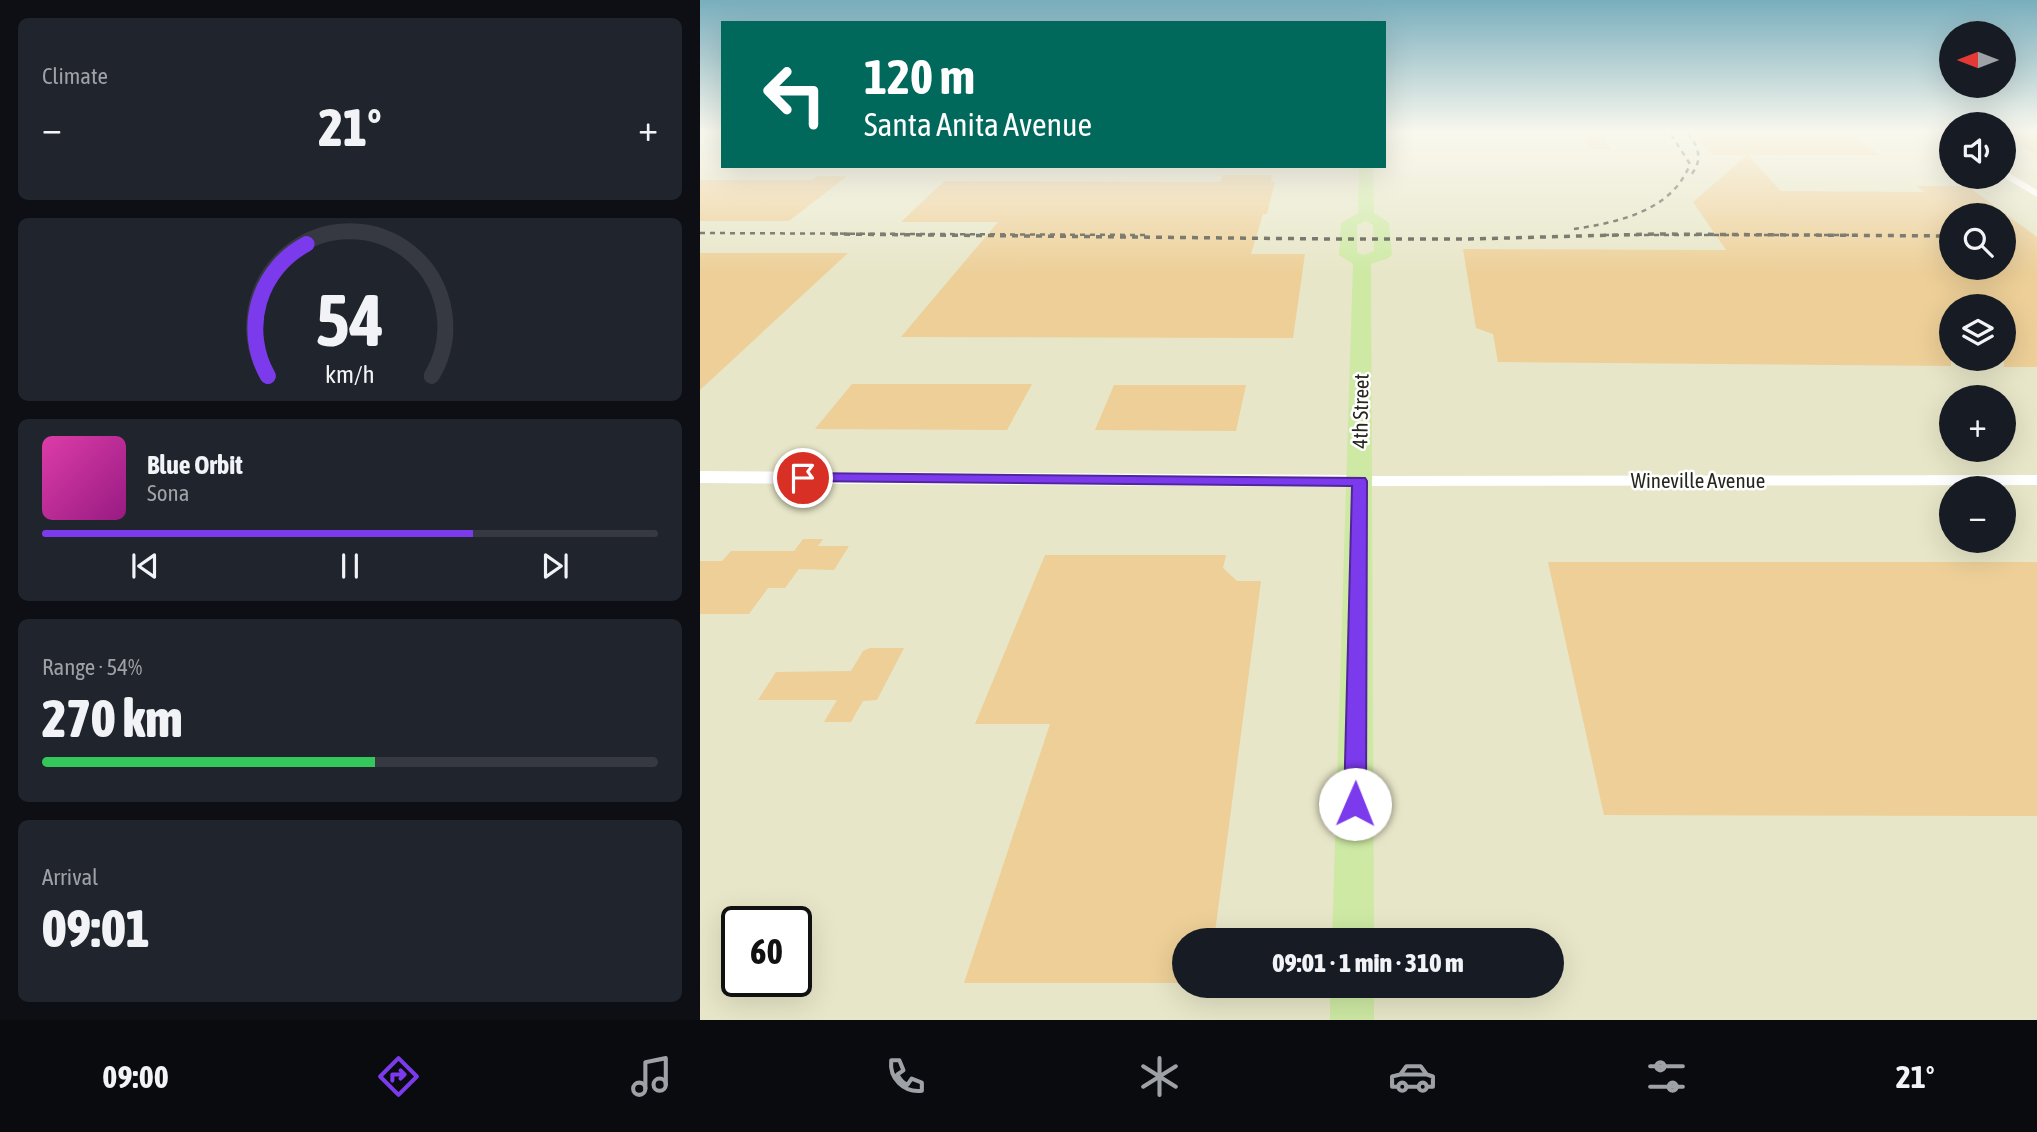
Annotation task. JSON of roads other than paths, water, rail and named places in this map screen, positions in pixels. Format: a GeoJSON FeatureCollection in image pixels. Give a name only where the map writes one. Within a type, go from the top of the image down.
{"type":"FeatureCollection","features":[{"type":"Feature","properties":{"kind":"main road"},"geometry":{"type":"LineString","coordinates":[[1362,261],[1383,254],[1381,223],[1366,215],[1366,181]]}},
{"type":"Feature","properties":{"kind":"main road","name":"4th Street"},"geometry":{"type":"LineString","coordinates":[[1353,928],[1362,261],[1348,255],[1349,223],[1366,215]]}},
{"type":"Feature","properties":{"kind":"main road"},"geometry":{"type":"LineString","coordinates":[[1352,998],[1352,1020]]}},
{"type":"Feature","properties":{"kind":"street"},"geometry":{"type":"LineString","coordinates":[[2016,181],[2037,194]]}},
{"type":"Feature","properties":{"kind":"street"},"geometry":{"type":"LineString","coordinates":[[700,477],[1359,481]]}},
{"type":"Feature","properties":{"kind":"street","name":"Wineville Avenue"},"geometry":{"type":"LineString","coordinates":[[1359,481],[2037,480]]}},
{"type":"Feature","properties":{"kind":"railway"},"geometry":{"type":"LineString","coordinates":[[1574,229],[1626,218],[1642,211],[1671,193],[1681,181]]}},
{"type":"Feature","properties":{"kind":"railway"},"geometry":{"type":"LineString","coordinates":[[700,233],[1150,235]]}},
{"type":"Feature","properties":{"kind":"railway"},"geometry":{"type":"LineString","coordinates":[[832,234],[1332,239],[1617,235]]}},
{"type":"Feature","properties":{"kind":"railway"},"geometry":{"type":"LineString","coordinates":[[1604,235],[1617,235]]}},
{"type":"Feature","properties":{"kind":"railway"},"geometry":{"type":"LineString","coordinates":[[1617,235],[1802,235]]}},
{"type":"Feature","properties":{"kind":"railway"},"geometry":{"type":"LineString","coordinates":[[1617,235],[1802,235]]}},
{"type":"Feature","properties":{"kind":"railway"},"geometry":{"type":"LineString","coordinates":[[1802,235],[1856,235]]}},
{"type":"Feature","properties":{"kind":"railway"},"geometry":{"type":"LineString","coordinates":[[1802,235],[1939,236]]}}]}
